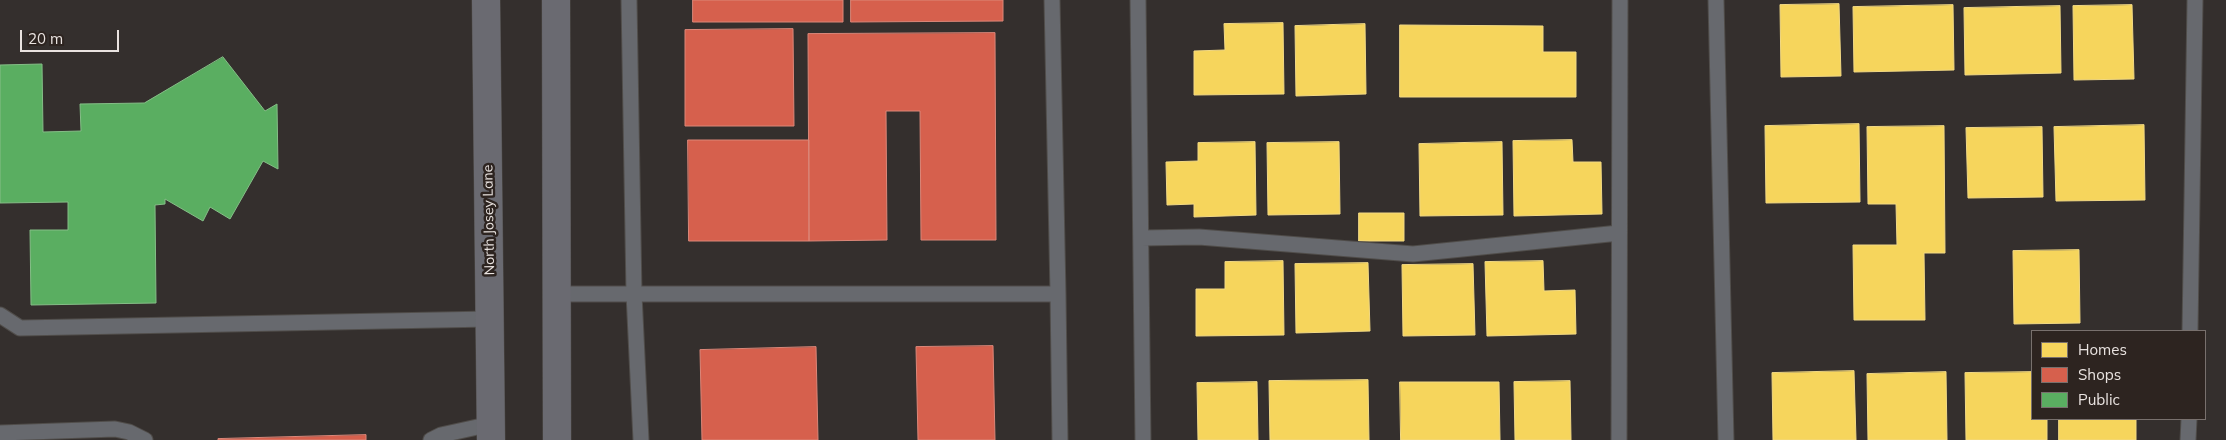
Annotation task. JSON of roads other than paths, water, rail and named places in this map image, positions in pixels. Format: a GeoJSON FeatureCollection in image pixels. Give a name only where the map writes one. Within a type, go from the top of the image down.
{"type":"FeatureCollection","features":[{"type":"Feature","properties":{"kind":"main road","name":"North Josey Lane"},"geometry":{"type":"LineString","coordinates":[[486,0],[491,432]]}},
{"type":"Feature","properties":{"kind":"main road"},"geometry":{"type":"LineString","coordinates":[[556,0],[557,440]]}},
{"type":"Feature","properties":{"kind":"lane"},"geometry":{"type":"LineString","coordinates":[[629,0],[634,294],[641,440]]}},
{"type":"Feature","properties":{"kind":"lane"},"geometry":{"type":"LineString","coordinates":[[1052,0],[1060,440]]}},
{"type":"Feature","properties":{"kind":"lane"},"geometry":{"type":"LineString","coordinates":[[1138,0],[1143,440]]}},
{"type":"Feature","properties":{"kind":"lane"},"geometry":{"type":"LineString","coordinates":[[1619,440],[1620,0]]}},
{"type":"Feature","properties":{"kind":"lane"},"geometry":{"type":"LineString","coordinates":[[1716,0],[1726,440]]}},
{"type":"Feature","properties":{"kind":"lane"},"geometry":{"type":"LineString","coordinates":[[2190,330],[2194,0]]}},
{"type":"Feature","properties":{"kind":"lane"},"geometry":{"type":"LineString","coordinates":[[1141,238],[1199,237],[1413,254],[1619,233]]}},
{"type":"Feature","properties":{"kind":"lane"},"geometry":{"type":"LineString","coordinates":[[556,294],[1058,294]]}},
{"type":"Feature","properties":{"kind":"lane"},"geometry":{"type":"LineString","coordinates":[[0,315],[20,328],[490,319]]}},
{"type":"Feature","properties":{"kind":"lane"},"geometry":{"type":"LineString","coordinates":[[2188,440],[2189,420]]}},
{"type":"Feature","properties":{"kind":"lane"},"geometry":{"type":"LineString","coordinates":[[0,433],[115,429],[130,432],[145,440]]}},
{"type":"Feature","properties":{"kind":"lane"},"geometry":{"type":"LineString","coordinates":[[431,440],[440,435],[491,432]]}}]}
